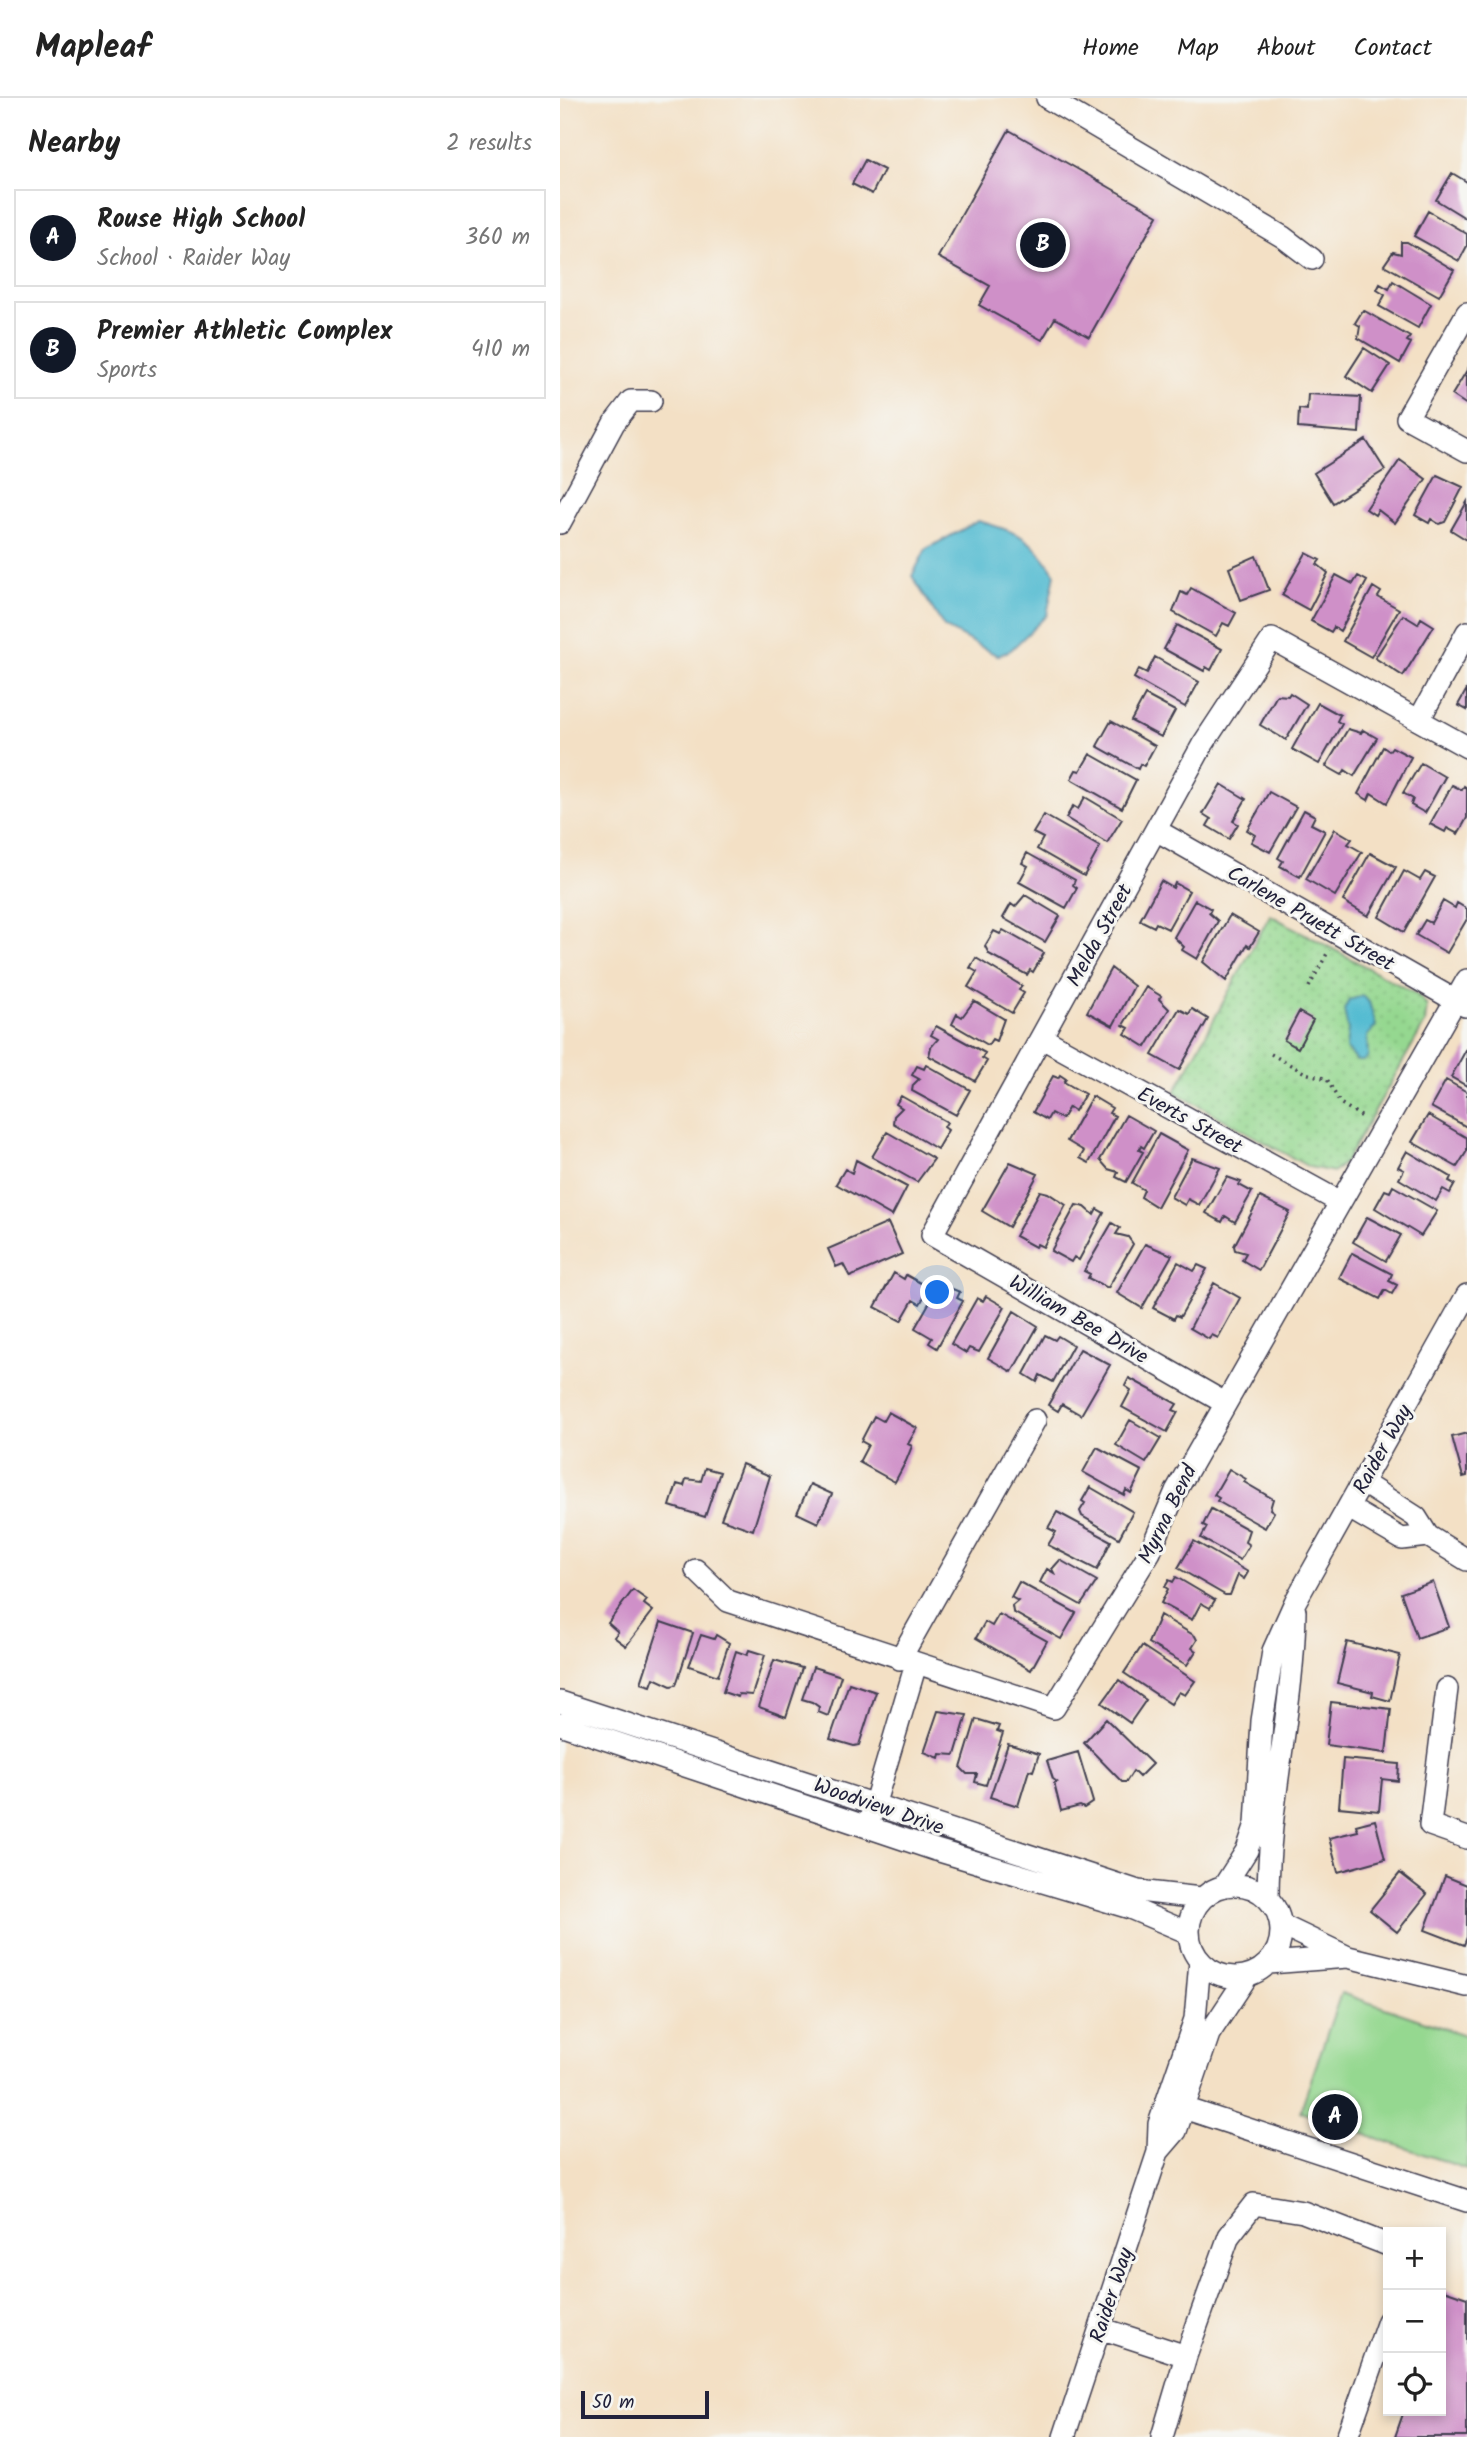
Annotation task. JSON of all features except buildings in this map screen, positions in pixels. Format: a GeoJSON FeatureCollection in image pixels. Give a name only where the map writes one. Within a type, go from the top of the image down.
{"type":"FeatureCollection","features":[{"type":"Feature","properties":{"kind":"street"},"geometry":{"type":"LineString","coordinates":[[1047,98],[1283,237],[1312,259]]}},
{"type":"Feature","properties":{"kind":"street"},"geometry":{"type":"LineString","coordinates":[[1467,313],[1408,418],[1467,451]]}},
{"type":"Feature","properties":{"kind":"street"},"geometry":{"type":"LineString","coordinates":[[560,523],[614,423],[631,401],[651,401]]}},
{"type":"Feature","properties":{"kind":"street"},"geometry":{"type":"LineString","coordinates":[[1467,632],[1419,720],[1467,747]]}},
{"type":"Feature","properties":{"kind":"street","name":"Melda Street"},"geometry":{"type":"LineString","coordinates":[[932,1235],[1203,744],[1272,639],[1419,720]]}},
{"type":"Feature","properties":{"kind":"street","name":"Carlene Pruett Street"},"geometry":{"type":"LineString","coordinates":[[1156,830],[1461,1003]]}},
{"type":"Feature","properties":{"kind":"street","name":"Myrna Bend"},"geometry":{"type":"LineString","coordinates":[[696,1570],[728,1601],[1054,1708],[1150,1552],[1176,1491],[1338,1202],[1461,1003],[1467,980]]}},
{"type":"Feature","properties":{"kind":"street","name":"Everts Street"},"geometry":{"type":"LineString","coordinates":[[1042,1038],[1338,1202]]}},
{"type":"Feature","properties":{"kind":"street","name":"William Bee Drive"},"geometry":{"type":"LineString","coordinates":[[932,1235],[1225,1403]]}},
{"type":"Feature","properties":{"kind":"street","name":"Raider Way"},"geometry":{"type":"LineString","coordinates":[[1224,1886],[1247,1850],[1256,1824],[1262,1720],[1273,1651],[1295,1602],[1467,1295]]}},
{"type":"Feature","properties":{"kind":"street"},"geometry":{"type":"LineString","coordinates":[[868,1827],[908,1661],[1035,1420]]}},
{"type":"Feature","properties":{"kind":"street"},"geometry":{"type":"LineString","coordinates":[[1363,1483],[1416,1517],[1428,1536],[1467,1560]]}},
{"type":"Feature","properties":{"kind":"street"},"geometry":{"type":"LineString","coordinates":[[1349,1508],[1402,1539],[1428,1536]]}},
{"type":"Feature","properties":{"kind":"street","name":"Raider Way"},"geometry":{"type":"LineString","coordinates":[[1268,1898],[1268,1860],[1285,1706],[1295,1655],[1295,1602]]}},
{"type":"Feature","properties":{"kind":"street"},"geometry":{"type":"LineString","coordinates":[[1447,1689],[1430,1825],[1467,1838]]}},
{"type":"Feature","properties":{"kind":"street","name":"Woodview Drive"},"geometry":{"type":"LineString","coordinates":[[560,1702],[1138,1891],[1201,1898]]}},
{"type":"Feature","properties":{"kind":"street","name":"Woodview Drive"},"geometry":{"type":"LineString","coordinates":[[560,1724],[868,1827],[1130,1908],[1189,1933]]}},
{"type":"Feature","properties":{"kind":"street"},"geometry":{"type":"LineString","coordinates":[[1269,1963],[1280,1940],[1281,1925],[1268,1898],[1247,1887],[1224,1886],[1201,1898],[1191,1917],[1189,1933],[1200,1961],[1225,1976],[1248,1975],[1269,1963],[1349,1957]]}},
{"type":"Feature","properties":{"kind":"street"},"geometry":{"type":"LineString","coordinates":[[1281,1925],[1349,1957],[1467,1986]]}},
{"type":"Feature","properties":{"kind":"street","name":"Raider Way"},"geometry":{"type":"LineString","coordinates":[[1065,2437],[1158,2152],[1159,2124],[1195,2019],[1200,1961]]}},
{"type":"Feature","properties":{"kind":"street","name":"Raider Way"},"geometry":{"type":"LineString","coordinates":[[1158,2152],[1176,2131],[1209,2034],[1248,1975]]}},
{"type":"Feature","properties":{"kind":"street"},"geometry":{"type":"LineString","coordinates":[[1184,2108],[1467,2200]]}},
{"type":"Feature","properties":{"kind":"street"},"geometry":{"type":"LineString","coordinates":[[1162,2437],[1186,2356],[1229,2236],[1254,2204],[1303,2212],[1383,2243]]}},
{"type":"Feature","properties":{"kind":"street"},"geometry":{"type":"LineString","coordinates":[[1100,2328],[1186,2356]]}},
{"type":"Feature","properties":{"kind":"street"},"geometry":{"type":"LineString","coordinates":[[1347,2437],[1383,2335]]}},
{"type":"Feature","properties":{"kind":"path"},"geometry":{"type":"LineString","coordinates":[[1309,987],[1330,948]]}},
{"type":"Feature","properties":{"kind":"path"},"geometry":{"type":"LineString","coordinates":[[1271,1054],[1305,1073],[1327,1079],[1340,1103],[1364,1118]]}},
{"type":"Feature","properties":{"kind":"green space"},"geometry":{"type":"Polygon","coordinates":[[[1270,915],[1418,995],[1427,1006],[1425,1023],[1346,1161],[1334,1172],[1309,1167],[1175,1092],[1270,915]]]}},
{"type":"Feature","properties":{"kind":"green space"},"geometry":{"type":"Polygon","coordinates":[[[1341,1993],[1467,2036],[1467,2169],[1300,2112],[1341,1993]]]}},
{"type":"Feature","properties":{"kind":"water"},"geometry":{"type":"Polygon","coordinates":[[[978,521],[1024,538],[1039,552],[1055,574],[1047,615],[1011,650],[998,656],[944,627],[912,576],[926,549],[978,521]]]}},
{"type":"Feature","properties":{"kind":"water"},"geometry":{"type":"Polygon","coordinates":[[[1362,996],[1369,1002],[1376,1026],[1367,1036],[1368,1056],[1364,1061],[1357,1061],[1346,1048],[1348,1030],[1344,1010],[1349,1000],[1362,996]]]}},
{"type":"Feature","properties":{"kind":"place","name":"Premier Athletic Complex"},"geometry":{"type":"Point","coordinates":[1043,245]}},
{"type":"Feature","properties":{"kind":"place","name":"Rouse High School"},"geometry":{"type":"Point","coordinates":[1335,2117]}}]}
